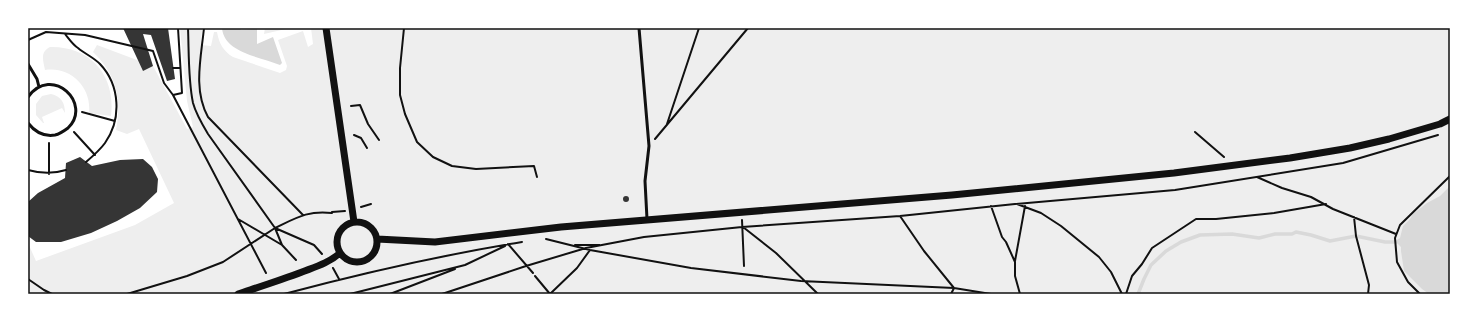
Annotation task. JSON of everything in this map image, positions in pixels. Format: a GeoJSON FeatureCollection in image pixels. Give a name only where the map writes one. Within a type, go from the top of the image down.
{"type":"FeatureCollection","features":[{"type":"Feature","properties":{"kind":"street"},"geometry":{"type":"LineString","coordinates":[[326,28],[354,222]]}},
{"type":"Feature","properties":{"kind":"street"},"geometry":{"type":"LineString","coordinates":[[377,239],[441,242],[547,228],[967,194],[1144,177],[1290,158],[1350,148],[1389,139],[1440,124],[1450,119]]}},
{"type":"Feature","properties":{"kind":"street"},"geometry":{"type":"LineString","coordinates":[[354,222],[369,226],[374,231],[377,239],[376,250],[371,257],[364,261],[353,262],[340,253],[337,246],[339,234],[344,228],[354,222]]}},
{"type":"Feature","properties":{"kind":"street"},"geometry":{"type":"LineString","coordinates":[[238,294],[281,280],[329,261],[340,253]]}},
{"type":"Feature","properties":{"kind":"lane"},"geometry":{"type":"LineString","coordinates":[[639,28],[649,146],[645,181],[647,220]]}},
{"type":"Feature","properties":{"kind":"lane"},"geometry":{"type":"LineString","coordinates":[[28,64],[37,79],[39,87]]}},
{"type":"Feature","properties":{"kind":"lane"},"geometry":{"type":"LineString","coordinates":[[28,97],[32,91],[39,87],[47,84],[56,85],[64,88],[70,94],[76,109],[71,126],[57,135],[48,136],[40,134],[28,123]]}},
{"type":"Feature","properties":{"kind":"path"},"geometry":{"type":"LineString","coordinates":[[174,95],[182,93],[178,28]]}},
{"type":"Feature","properties":{"kind":"path"},"geometry":{"type":"LineString","coordinates":[[188,28],[191,88],[199,120],[275,228],[282,245]]}},
{"type":"Feature","properties":{"kind":"path"},"geometry":{"type":"LineString","coordinates":[[204,28],[201,45],[199,85],[201,101],[208,117],[303,215]]}},
{"type":"Feature","properties":{"kind":"path"},"geometry":{"type":"LineString","coordinates":[[404,28],[400,61],[400,95],[405,114],[417,142],[433,157],[452,166],[476,169],[534,166],[537,177]]}},
{"type":"Feature","properties":{"kind":"path"},"geometry":{"type":"LineString","coordinates":[[666,126],[699,28]]}},
{"type":"Feature","properties":{"kind":"path"},"geometry":{"type":"LineString","coordinates":[[649,146],[748,28]]}},
{"type":"Feature","properties":{"kind":"path"},"geometry":{"type":"LineString","coordinates":[[28,40],[46,32],[85,35],[153,51],[164,83],[174,95],[266,273]]}},
{"type":"Feature","properties":{"kind":"path"},"geometry":{"type":"LineString","coordinates":[[65,34],[77,48],[90,55],[98,62],[109,76],[116,96],[117,108],[115,121],[109,137],[95,154],[86,162]]}},
{"type":"Feature","properties":{"kind":"path"},"geometry":{"type":"LineString","coordinates":[[173,68],[180,68]]}},
{"type":"Feature","properties":{"kind":"path"},"geometry":{"type":"LineString","coordinates":[[351,106],[360,105],[368,124],[379,140]]}},
{"type":"Feature","properties":{"kind":"path"},"geometry":{"type":"LineString","coordinates":[[82,112],[115,121]]}},
{"type":"Feature","properties":{"kind":"path"},"geometry":{"type":"LineString","coordinates":[[73,130],[95,154]]}},
{"type":"Feature","properties":{"kind":"path"},"geometry":{"type":"LineString","coordinates":[[1195,132],[1234,165]]}},
{"type":"Feature","properties":{"kind":"path"},"geometry":{"type":"LineString","coordinates":[[442,294],[586,248],[644,237],[742,227],[900,216],[990,206],[1175,190],[1344,163],[1444,133]]}},
{"type":"Feature","properties":{"kind":"path"},"geometry":{"type":"LineString","coordinates":[[354,135],[361,138],[367,148]]}},
{"type":"Feature","properties":{"kind":"path"},"geometry":{"type":"LineString","coordinates":[[49,140],[49,174]]}},
{"type":"Feature","properties":{"kind":"path"},"geometry":{"type":"LineString","coordinates":[[28,170],[49,174],[56,174],[66,170]]}},
{"type":"Feature","properties":{"kind":"path"},"geometry":{"type":"LineString","coordinates":[[1420,294],[1402,274],[1397,262],[1395,246],[1396,234],[1400,225],[1450,176]]}},
{"type":"Feature","properties":{"kind":"path"},"geometry":{"type":"LineString","coordinates":[[1257,177],[1282,188],[1311,197],[1333,209],[1396,234]]}},
{"type":"Feature","properties":{"kind":"path"},"geometry":{"type":"LineString","coordinates":[[1015,204],[1025,206],[1041,213],[1061,226],[1099,257],[1111,272],[1122,294]]}},
{"type":"Feature","properties":{"kind":"path"},"geometry":{"type":"LineString","coordinates":[[1126,294],[1132,276],[1152,248],[1196,219],[1216,219],[1274,213],[1326,204]]}},
{"type":"Feature","properties":{"kind":"path"},"geometry":{"type":"LineString","coordinates":[[990,206],[1002,237],[1006,242],[1015,262]]}},
{"type":"Feature","properties":{"kind":"path"},"geometry":{"type":"LineString","coordinates":[[1020,294],[1015,276],[1015,262],[1025,206]]}},
{"type":"Feature","properties":{"kind":"path"},"geometry":{"type":"LineString","coordinates":[[127,294],[187,276],[223,262],[275,228],[303,215],[318,211],[332,213]]}},
{"type":"Feature","properties":{"kind":"path"},"geometry":{"type":"LineString","coordinates":[[900,216],[924,251],[954,288]]}},
{"type":"Feature","properties":{"kind":"path"},"geometry":{"type":"LineString","coordinates":[[1354,217],[1356,236],[1369,285],[1368,294]]}},
{"type":"Feature","properties":{"kind":"path"},"geometry":{"type":"LineString","coordinates":[[238,219],[282,245],[296,260]]}},
{"type":"Feature","properties":{"kind":"path"},"geometry":{"type":"LineString","coordinates":[[742,227],[744,266]]}},
{"type":"Feature","properties":{"kind":"path"},"geometry":{"type":"LineString","coordinates":[[742,227],[776,253],[818,294]]}},
{"type":"Feature","properties":{"kind":"path"},"geometry":{"type":"LineString","coordinates":[[275,228],[314,245],[329,261]]}},
{"type":"Feature","properties":{"kind":"path"},"geometry":{"type":"LineString","coordinates":[[544,238],[590,250],[691,268],[806,281],[954,288],[991,294]]}},
{"type":"Feature","properties":{"kind":"path"},"geometry":{"type":"LineString","coordinates":[[390,294],[465,265],[508,244]]}},
{"type":"Feature","properties":{"kind":"path"},"geometry":{"type":"LineString","coordinates":[[508,244],[533,273]]}},
{"type":"Feature","properties":{"kind":"path"},"geometry":{"type":"LineString","coordinates":[[284,294],[339,280],[508,244]]}},
{"type":"Feature","properties":{"kind":"path"},"geometry":{"type":"LineString","coordinates":[[570,245],[604,245]]}},
{"type":"Feature","properties":{"kind":"path"},"geometry":{"type":"LineString","coordinates":[[535,276],[550,294],[576,268],[590,250]]}},
{"type":"Feature","properties":{"kind":"path"},"geometry":{"type":"LineString","coordinates":[[350,294],[465,265]]}},
{"type":"Feature","properties":{"kind":"path"},"geometry":{"type":"LineString","coordinates":[[28,278],[52,294]]}},
{"type":"Feature","properties":{"kind":"path"},"geometry":{"type":"LineString","coordinates":[[952,294],[954,288]]}},
{"type":"Feature","properties":{"kind":"shaded area"},"geometry":{"type":"Polygon","coordinates":[[[180,28],[202,29],[201,45],[211,46],[214,32],[217,32],[222,46],[233,57],[280,73],[286,70],[287,66],[278,40],[303,31],[308,47],[313,44],[311,28],[1450,28],[1450,294],[28,294],[28,243],[36,261],[135,225],[174,203],[139,129],[127,134],[116,130],[118,107],[115,87],[107,69],[93,52],[97,45],[153,66],[187,129],[193,127],[187,101],[180,28]]]}},
{"type":"Feature","properties":{"kind":"shaded area"},"geometry":{"type":"Polygon","coordinates":[[[222,28],[242,28],[240,30],[257,29],[257,44],[273,37],[282,63],[280,65],[236,49],[224,36],[222,28]]]}},
{"type":"Feature","properties":{"kind":"shaded area"},"geometry":{"type":"Polygon","coordinates":[[[265,28],[290,28],[264,34],[265,28]]]}},
{"type":"Feature","properties":{"kind":"shaded area"},"geometry":{"type":"Polygon","coordinates":[[[50,47],[65,48],[78,52],[89,58],[98,66],[105,76],[109,88],[111,116],[89,113],[87,95],[78,80],[71,75],[63,71],[45,70],[43,54],[50,47]]]}},
{"type":"Feature","properties":{"kind":"shaded area"},"geometry":{"type":"Polygon","coordinates":[[[51,94],[62,100],[65,113],[62,108],[42,117],[43,123],[36,115],[36,104],[42,96],[51,94]]]}},
{"type":"Feature","properties":{"kind":"shaded area"},"geometry":{"type":"Polygon","coordinates":[[[1450,186],[1450,294],[1429,294],[1404,271],[1401,247],[1396,242],[1400,238],[1403,226],[1413,214],[1427,203],[1440,196],[1450,186]]]}},
{"type":"Feature","properties":{"kind":"building"},"geometry":{"type":"Polygon","coordinates":[[[123,28],[168,28],[175,79],[167,81],[151,35],[143,34],[153,66],[143,71],[123,28]]]}},
{"type":"Feature","properties":{"kind":"building"},"geometry":{"type":"Polygon","coordinates":[[[80,157],[92,166],[120,160],[143,159],[152,167],[158,179],[157,192],[140,208],[91,233],[61,242],[36,242],[28,236],[28,202],[38,193],[65,178],[66,163],[80,157]]]}},
{"type":"Feature","properties":{"kind":"building"},"geometry":{"type":"Polygon","coordinates":[[[626,196],[629,199],[626,202],[623,199],[626,196]]]}},
{"type":"Feature","properties":{"kind":"waterway"},"geometry":{"type":"LineString","coordinates":[[1138,294],[1151,265],[1166,251],[1181,242],[1200,235],[1232,234],[1259,238],[1275,234],[1292,234],[1296,232],[1330,241],[1356,236],[1385,242],[1396,242]]}}]}
